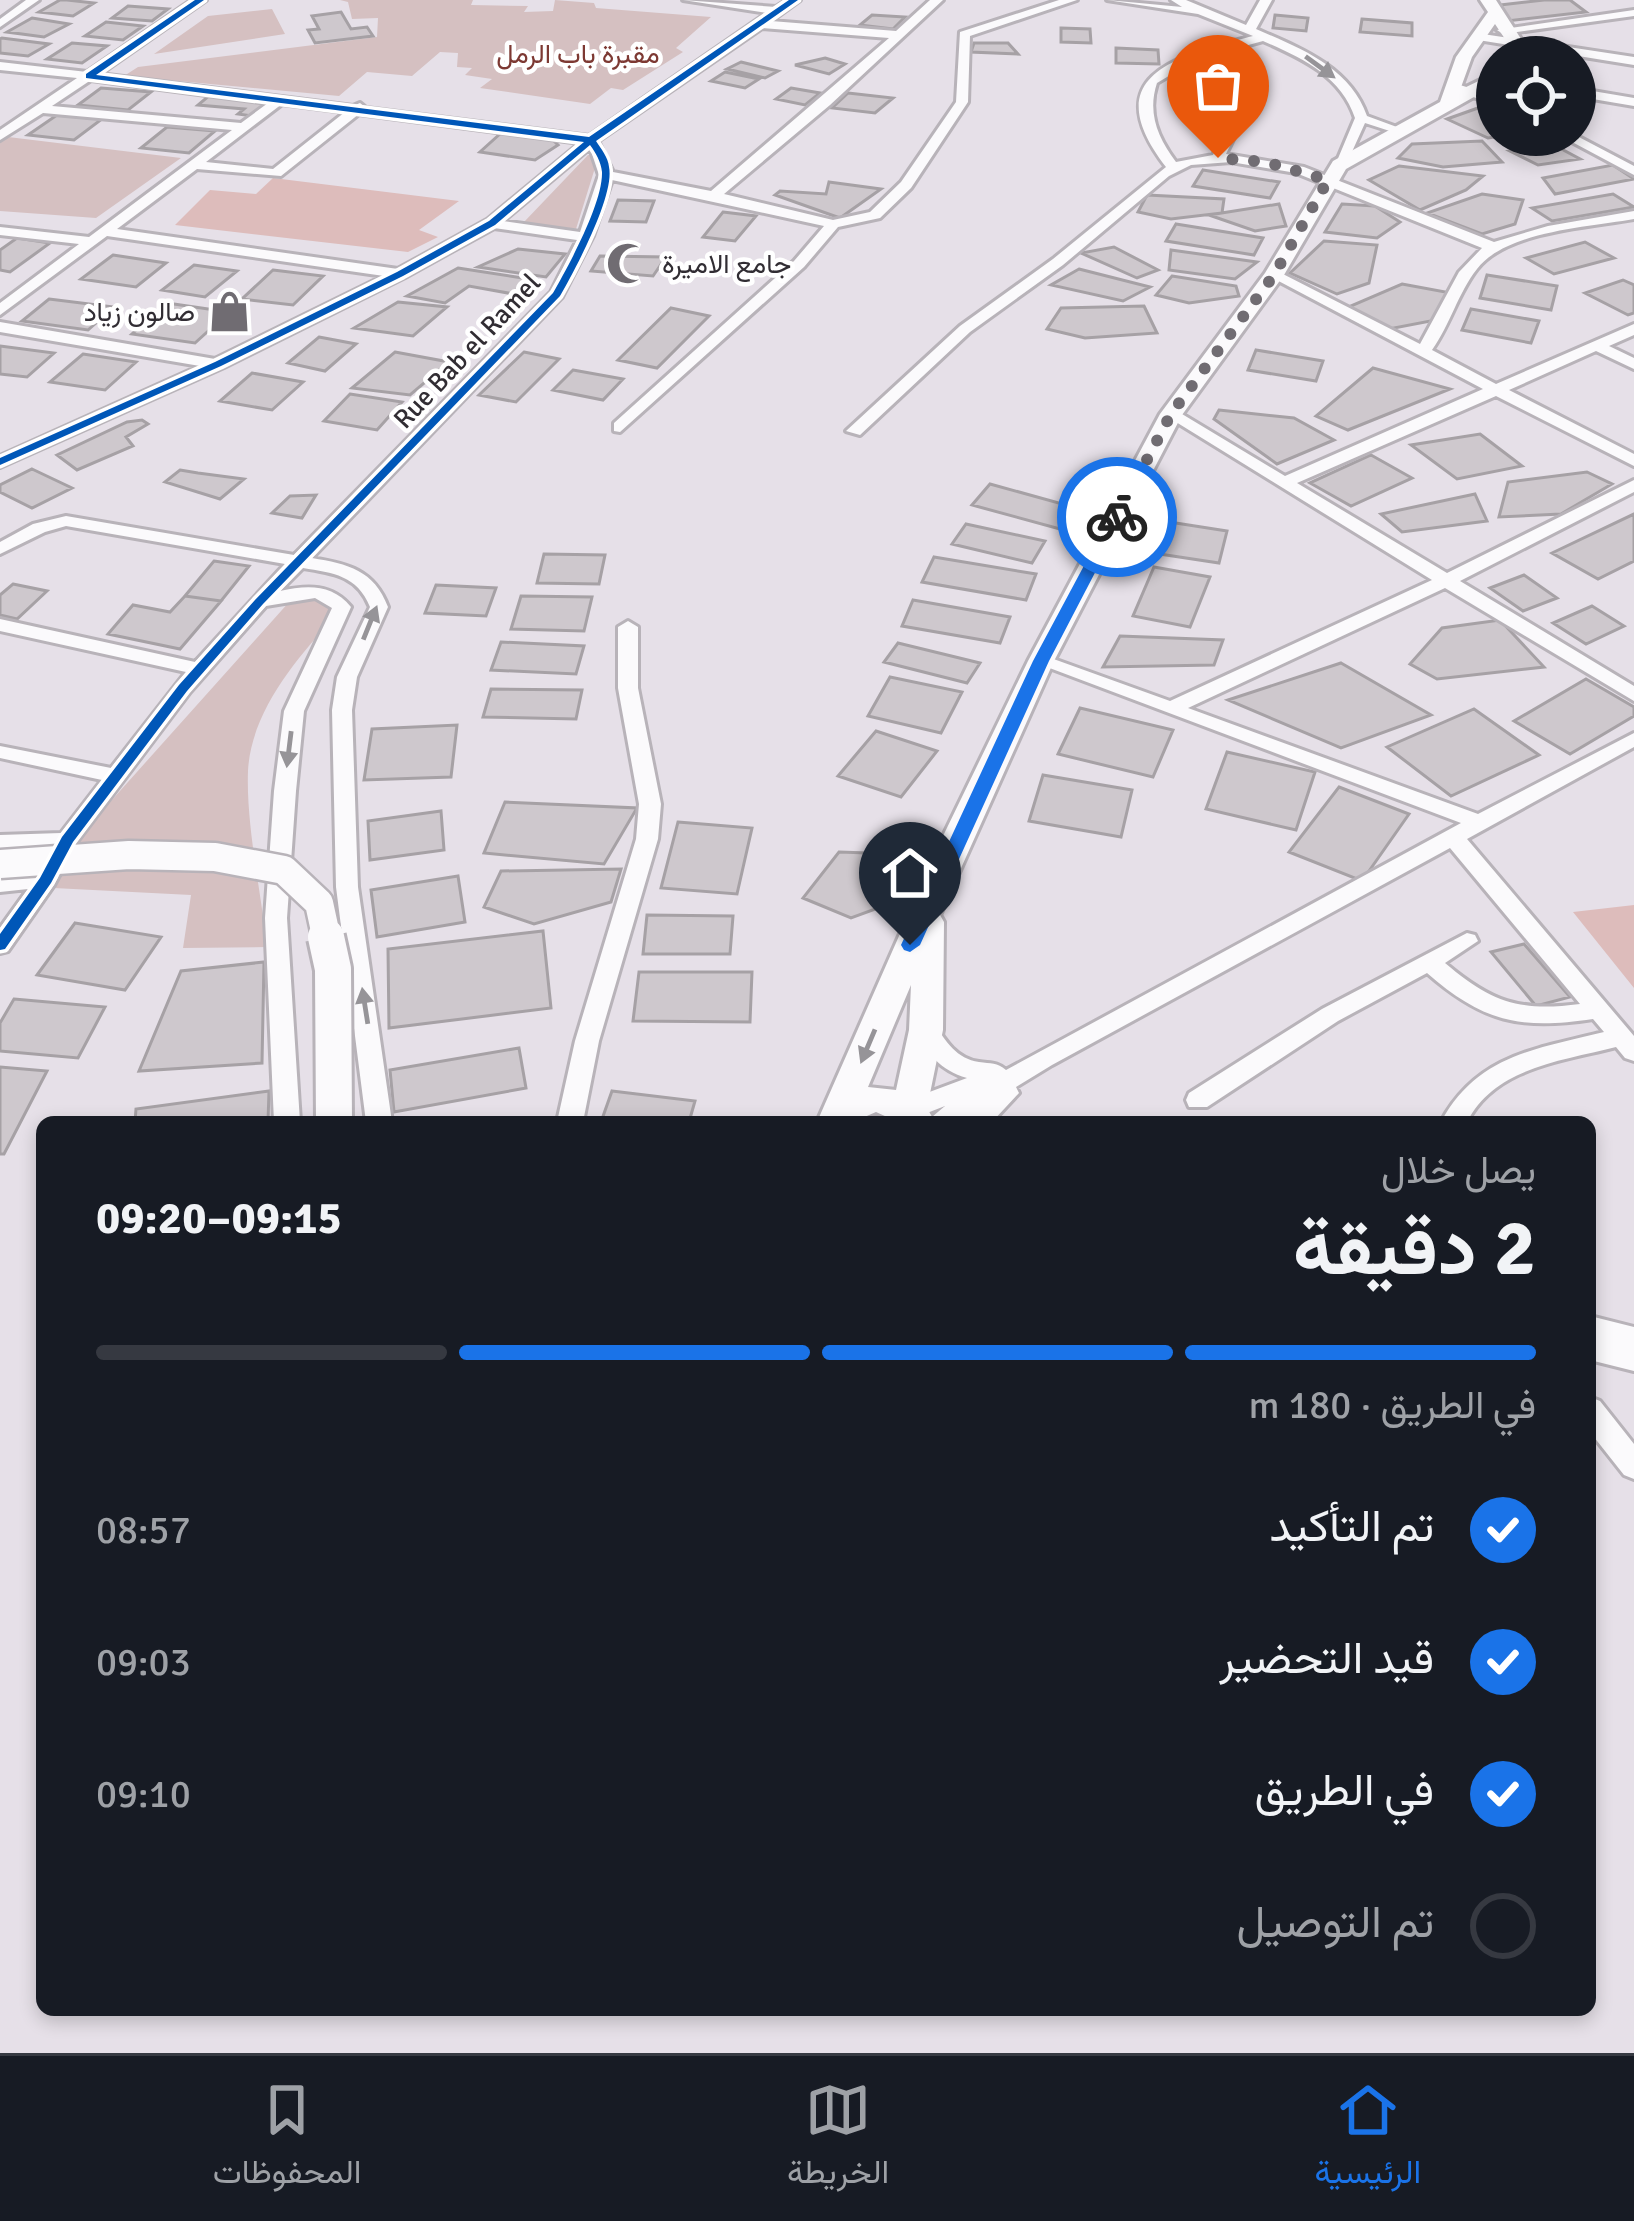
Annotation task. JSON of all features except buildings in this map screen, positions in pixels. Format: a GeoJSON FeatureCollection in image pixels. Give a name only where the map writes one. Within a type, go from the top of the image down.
{"type":"FeatureCollection","features":[{"type":"Feature","properties":{"kind":"street"},"geometry":{"type":"LineString","coordinates":[[0,24],[33,0]]}},
{"type":"Feature","properties":{"kind":"street"},"geometry":{"type":"LineString","coordinates":[[0,136],[200,0]]}},
{"type":"Feature","properties":{"kind":"street"},"geometry":{"type":"LineString","coordinates":[[689,0],[778,11]]}},
{"type":"Feature","properties":{"kind":"street"},"geometry":{"type":"LineString","coordinates":[[3,459],[218,364],[492,223],[591,140],[794,0]]}},
{"type":"Feature","properties":{"kind":"street"},"geometry":{"type":"LineString","coordinates":[[714,196],[937,0]]}},
{"type":"Feature","properties":{"kind":"street"},"geometry":{"type":"LineString","coordinates":[[0,66],[360,107],[591,140],[601,154],[606,175],[833,224],[862,220],[885,209],[944,134],[962,102],[964,34],[1071,0]]}},
{"type":"Feature","properties":{"kind":"street"},"geometry":{"type":"LineString","coordinates":[[1113,0],[1202,14]]}},
{"type":"Feature","properties":{"kind":"street"},"geometry":{"type":"LineString","coordinates":[[837,1116],[928,904],[1041,661],[1171,414],[1274,275],[1361,118],[1352,94],[1307,57],[1177,0]]}},
{"type":"Feature","properties":{"kind":"street"},"geometry":{"type":"LineString","coordinates":[[1249,31],[1266,0]]}},
{"type":"Feature","properties":{"kind":"street"},"geometry":{"type":"LineString","coordinates":[[1540,36],[1634,13]]}},
{"type":"Feature","properties":{"kind":"street"},"geometry":{"type":"LineString","coordinates":[[1334,172],[1399,130],[1453,87],[1485,20]]}},
{"type":"Feature","properties":{"kind":"street"},"geometry":{"type":"LineString","coordinates":[[760,24],[896,35]]}},
{"type":"Feature","properties":{"kind":"street"},"geometry":{"type":"LineString","coordinates":[[1173,166],[1152,135],[1144,100],[1151,81],[1213,49],[1265,36]]}},
{"type":"Feature","properties":{"kind":"street"},"geometry":{"type":"LineString","coordinates":[[1596,55],[1634,61]]}},
{"type":"Feature","properties":{"kind":"street"},"geometry":{"type":"LineString","coordinates":[[1176,65],[1208,86],[1229,113],[1233,127],[1218,158]]}},
{"type":"Feature","properties":{"kind":"street"},"geometry":{"type":"LineString","coordinates":[[0,86],[42,70]]}},
{"type":"Feature","properties":{"kind":"street"},"geometry":{"type":"LineString","coordinates":[[1453,87],[1476,83]]}},
{"type":"Feature","properties":{"kind":"street"},"geometry":{"type":"LineString","coordinates":[[1453,87],[1476,93]]}},
{"type":"Feature","properties":{"kind":"street"},"geometry":{"type":"LineString","coordinates":[[1472,92],[1476,90]]}},
{"type":"Feature","properties":{"kind":"street"},"geometry":{"type":"LineString","coordinates":[[1596,96],[1634,102]]}},
{"type":"Feature","properties":{"kind":"street"},"geometry":{"type":"LineString","coordinates":[[0,310],[281,99]]}},
{"type":"Feature","properties":{"kind":"street"},"geometry":{"type":"LineString","coordinates":[[192,164],[276,172],[360,107]]}},
{"type":"Feature","properties":{"kind":"street"},"geometry":{"type":"LineString","coordinates":[[40,109],[243,127]]}},
{"type":"Feature","properties":{"kind":"street"},"geometry":{"type":"LineString","coordinates":[[1361,118],[1399,130]]}},
{"type":"Feature","properties":{"kind":"street"},"geometry":{"type":"LineString","coordinates":[[1596,151],[1634,171]]}},
{"type":"Feature","properties":{"kind":"street"},"geometry":{"type":"LineString","coordinates":[[854,430],[965,328],[1058,262],[1173,166],[1218,158],[1334,172],[1491,246]]}},
{"type":"Feature","properties":{"kind":"street","name":"Rue Bab el Ramel"},"geometry":{"type":"LineString","coordinates":[[0,945],[46,880],[67,840],[199,669],[557,294],[606,175]]}},
{"type":"Feature","properties":{"kind":"street"},"geometry":{"type":"LineString","coordinates":[[1423,352],[1453,308],[1471,265],[1491,246],[1634,215]]}},
{"type":"Feature","properties":{"kind":"street"},"geometry":{"type":"LineString","coordinates":[[492,223],[584,237]]}},
{"type":"Feature","properties":{"kind":"street"},"geometry":{"type":"LineString","coordinates":[[620,427],[800,264],[833,224]]}},
{"type":"Feature","properties":{"kind":"street"},"geometry":{"type":"LineString","coordinates":[[0,231],[95,236],[400,274]]}},
{"type":"Feature","properties":{"kind":"street"},"geometry":{"type":"LineString","coordinates":[[1274,275],[1634,461]]}},
{"type":"Feature","properties":{"kind":"street"},"geometry":{"type":"LineString","coordinates":[[0,327],[218,364]]}},
{"type":"Feature","properties":{"kind":"street"},"geometry":{"type":"LineString","coordinates":[[1286,482],[1634,329]]}},
{"type":"Feature","properties":{"kind":"street"},"geometry":{"type":"LineString","coordinates":[[1595,345],[1634,364]]}},
{"type":"Feature","properties":{"kind":"street"},"geometry":{"type":"LineString","coordinates":[[1171,414],[1634,694]]}},
{"type":"Feature","properties":{"kind":"street"},"geometry":{"type":"LineString","coordinates":[[1172,708],[1446,581],[1634,485]]}},
{"type":"Feature","properties":{"kind":"street"},"geometry":{"type":"LineString","coordinates":[[0,549],[39,528],[66,521],[361,575],[379,607],[347,677],[342,710],[346,886],[378,1116]]}},
{"type":"Feature","properties":{"kind":"street"},"geometry":{"type":"LineString","coordinates":[[259,602],[312,592],[329,594],[342,607],[294,711],[284,791],[276,918],[286,1116]]}},
{"type":"Feature","properties":{"kind":"street"},"geometry":{"type":"LineString","coordinates":[[0,625],[199,669]]}},
{"type":"Feature","properties":{"kind":"street"},"geometry":{"type":"LineString","coordinates":[[571,1116],[587,1041],[647,839],[650,804],[628,688],[628,627]]}},
{"type":"Feature","properties":{"kind":"street"},"geometry":{"type":"LineString","coordinates":[[1041,661],[1481,824]]}},
{"type":"Feature","properties":{"kind":"street"},"geometry":{"type":"LineString","coordinates":[[926,1116],[1043,1059],[1634,739]]}},
{"type":"Feature","properties":{"kind":"street"},"geometry":{"type":"LineString","coordinates":[[0,752],[116,776]]}},
{"type":"Feature","properties":{"kind":"street"},"geometry":{"type":"LineString","coordinates":[[1454,838],[1628,1045],[1503,1070],[1461,1100],[1456,1116]]}},
{"type":"Feature","properties":{"kind":"street"},"geometry":{"type":"LineString","coordinates":[[0,842],[67,840]]}},
{"type":"Feature","properties":{"kind":"street"},"geometry":{"type":"LineString","coordinates":[[0,864],[130,855],[214,857],[284,870],[319,903],[333,968],[334,1116]]}},
{"type":"Feature","properties":{"kind":"street"},"geometry":{"type":"LineString","coordinates":[[0,884],[46,880]]}},
{"type":"Feature","properties":{"kind":"street"},"geometry":{"type":"LineString","coordinates":[[922,1116],[928,904]]}},
{"type":"Feature","properties":{"kind":"street"},"geometry":{"type":"LineString","coordinates":[[1198,1100],[1330,1015],[1467,941]]}},
{"type":"Feature","properties":{"kind":"street"},"geometry":{"type":"LineString","coordinates":[[1429,962],[1465,994],[1496,1012],[1544,1018],[1598,1010]]}},
{"type":"Feature","properties":{"kind":"street"},"geometry":{"type":"LineString","coordinates":[[926,1030],[946,1060],[975,1072],[1043,1059]]}},
{"type":"Feature","properties":{"kind":"street"},"geometry":{"type":"LineString","coordinates":[[982,1116],[1043,1059]]}},
{"type":"Feature","properties":{"kind":"street"},"geometry":{"type":"LineString","coordinates":[[837,1116],[867,1099],[882,1099],[918,1116]]}},
{"type":"Feature","properties":{"kind":"street"},"geometry":{"type":"LineString","coordinates":[[1596,1330],[1634,1339]]}},
{"type":"Feature","properties":{"kind":"street"},"geometry":{"type":"LineString","coordinates":[[1596,1350],[1634,1359]]}},
{"type":"Feature","properties":{"kind":"street"},"geometry":{"type":"LineString","coordinates":[[1596,1418],[1634,1466]]}},
{"type":"Feature","properties":{"kind":"green space","name":"مقبرة باب الرمل"},"geometry":{"type":"Polygon","coordinates":[[[340,0],[473,0],[471,5],[528,6],[524,12],[553,11],[555,0],[711,17],[676,48],[683,52],[623,90],[611,88],[590,104],[480,88],[492,79],[465,75],[472,68],[457,67],[458,53],[440,52],[412,76],[367,72],[339,96],[124,76],[138,67],[377,37],[378,18],[352,19],[348,2],[340,0]]]}},
{"type":"Feature","properties":{"kind":"green space"},"geometry":{"type":"Polygon","coordinates":[[[272,9],[285,34],[154,54],[208,16],[272,9]]]}},
{"type":"Feature","properties":{"kind":"green space"},"geometry":{"type":"Polygon","coordinates":[[[0,136],[181,158],[96,218],[0,211],[0,136]]]}},
{"type":"Feature","properties":{"kind":"green space"},"geometry":{"type":"Polygon","coordinates":[[[588,155],[599,155],[576,229],[524,222],[588,155]]]}},
{"type":"Feature","properties":{"kind":"green space"},"geometry":{"type":"Polygon","coordinates":[[[311,598],[333,607],[333,619],[266,708],[248,771],[267,947],[183,948],[191,895],[34,887],[290,601],[311,598]]]}},
{"type":"Feature","properties":{"kind":"shaded area"},"geometry":{"type":"Polygon","coordinates":[[[273,178],[459,201],[419,230],[438,237],[408,252],[175,225],[210,190],[256,194],[273,178]]]}},
{"type":"Feature","properties":{"kind":"shaded area"},"geometry":{"type":"Polygon","coordinates":[[[1634,905],[1634,988],[1573,912],[1634,905]]]}},
{"type":"Feature","properties":{"kind":"cycle path"},"geometry":{"type":"LineString","coordinates":[[0,462],[218,364],[400,274],[492,223],[591,140],[89,76],[200,0]]}},
{"type":"Feature","properties":{"kind":"cycle path"},"geometry":{"type":"LineString","coordinates":[[0,945],[46,880],[67,840],[183,688],[259,602],[557,294],[604,187],[605,165],[591,140],[794,0]]}},
{"type":"Feature","properties":{"kind":"way so far"},"geometry":{"type":"LineString","coordinates":[[1117,517],[1171,414],[1274,275],[1328,180],[1266,162],[1218,158]]}},
{"type":"Feature","properties":{"kind":"place","name":"جامع الاميرة"},"geometry":{"type":"Point","coordinates":[628,264]}},
{"type":"Feature","properties":{"kind":"place","name":"صالون زياد"},"geometry":{"type":"Point","coordinates":[229,312]}},
{"type":"Feature","properties":{"kind":"route"},"geometry":{"type":"LineString","coordinates":[[910,945],[1041,661],[1117,517]]}}]}
